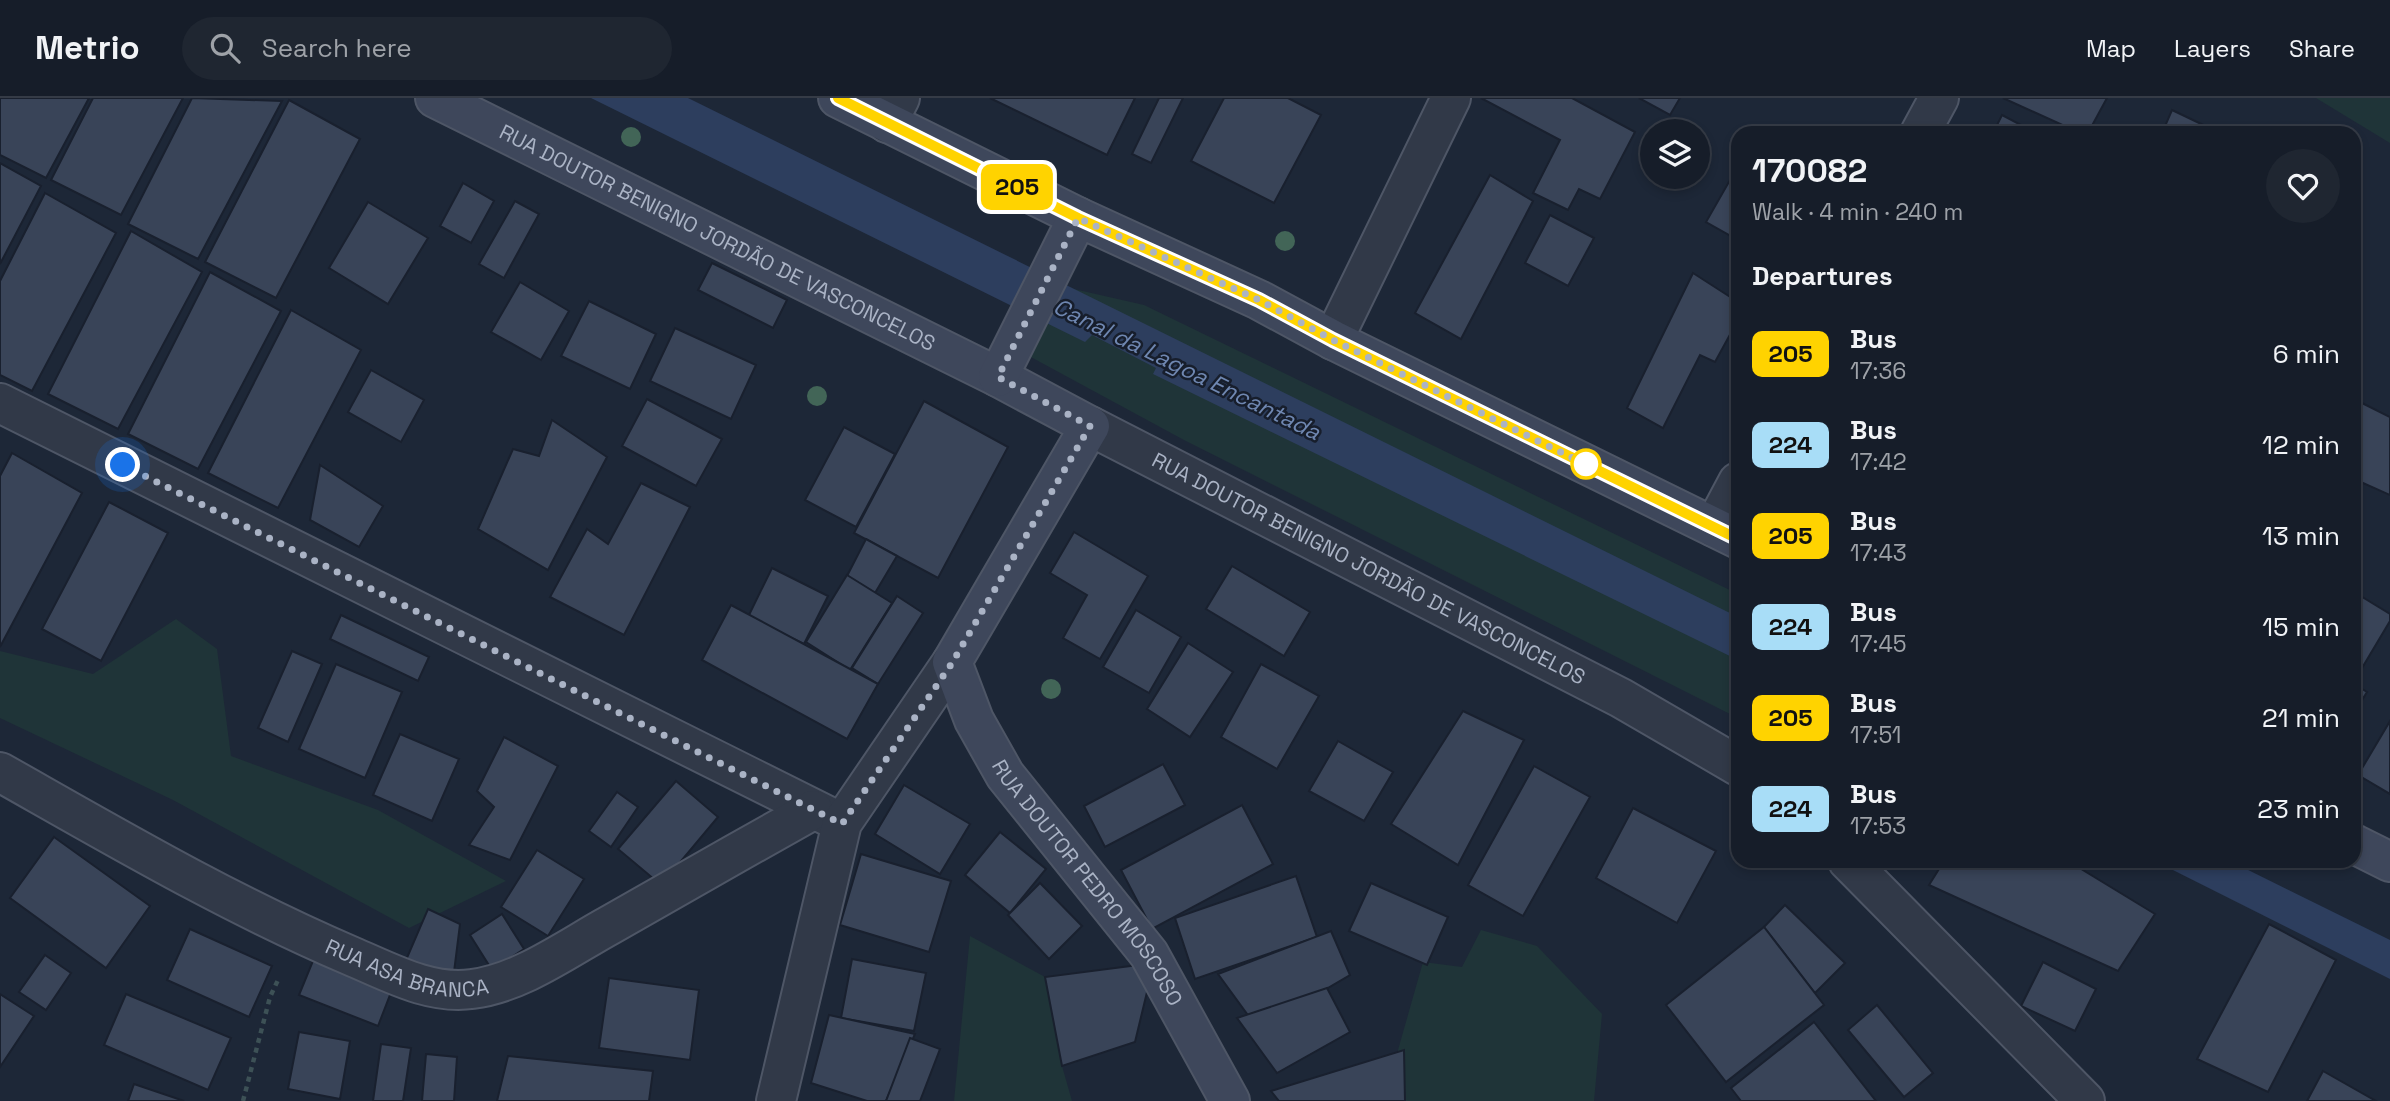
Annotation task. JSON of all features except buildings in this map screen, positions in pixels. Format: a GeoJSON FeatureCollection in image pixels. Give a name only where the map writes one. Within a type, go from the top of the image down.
{"type":"FeatureCollection","features":[{"type":"Feature","properties":{"kind":"main road","name":"RUA DOUTOR BENIGNO JORDÃO DE VASCONCELOS"},"geometry":{"type":"LineString","coordinates":[[435,98],[1005,363],[1090,426]]}},
{"type":"Feature","properties":{"kind":"main road"},"geometry":{"type":"LineString","coordinates":[[838,98],[894,110],[1073,227],[1259,300],[1333,340],[1726,533]]}},
{"type":"Feature","properties":{"kind":"main road"},"geometry":{"type":"LineString","coordinates":[[1005,363],[1073,227]]}},
{"type":"Feature","properties":{"kind":"main road"},"geometry":{"type":"LineString","coordinates":[[952,663],[1090,426]]}},
{"type":"Feature","properties":{"kind":"main road","name":"RUA DOUTOR PEDRO MOSCOSO"},"geometry":{"type":"LineString","coordinates":[[952,663],[974,720],[1005,775],[1149,954],[1230,1101]]}},
{"type":"Feature","properties":{"kind":"main road"},"geometry":{"type":"LineString","coordinates":[[2361,848],[2390,862]]}},
{"type":"Feature","properties":{"kind":"street"},"geometry":{"type":"LineString","coordinates":[[1333,340],[1451,98]]}},
{"type":"Feature","properties":{"kind":"street"},"geometry":{"type":"LineString","coordinates":[[1924,126],[1939,98]]}},
{"type":"Feature","properties":{"kind":"street"},"geometry":{"type":"LineString","coordinates":[[0,403],[827,817]]}},
{"type":"Feature","properties":{"kind":"street","name":"RUA DOUTOR BENIGNO JORDÃO DE VASCONCELOS"},"geometry":{"type":"LineString","coordinates":[[1090,426],[1621,698],[1731,762]]}},
{"type":"Feature","properties":{"kind":"street"},"geometry":{"type":"LineString","coordinates":[[1726,533],[1731,512]]}},
{"type":"Feature","properties":{"kind":"street"},"geometry":{"type":"LineString","coordinates":[[776,1101],[827,817],[952,663]]}},
{"type":"Feature","properties":{"kind":"street","name":"RUA ASA BRANCA"},"geometry":{"type":"LineString","coordinates":[[0,772],[165,865],[300,935],[412,982],[452,990],[473,989],[500,982],[827,817]]}},
{"type":"Feature","properties":{"kind":"street"},"geometry":{"type":"LineString","coordinates":[[1856,868],[2085,1101]]}},
{"type":"Feature","properties":{"kind":"path"},"geometry":{"type":"LineString","coordinates":[[243,1101],[270,997],[300,935]]}},
{"type":"Feature","properties":{"kind":"green space"},"geometry":{"type":"Polygon","coordinates":[[[2316,98],[2390,98],[2390,143],[2316,98]]]}},
{"type":"Feature","properties":{"kind":"green space"},"geometry":{"type":"Polygon","coordinates":[[[1065,287],[1144,305],[1731,591],[1731,714],[1184,440],[1029,356],[1065,287]]]}},
{"type":"Feature","properties":{"kind":"green space"},"geometry":{"type":"Polygon","coordinates":[[[176,619],[217,649],[231,756],[378,810],[506,881],[409,928],[173,800],[0,718],[0,651],[93,674],[176,619]]]}},
{"type":"Feature","properties":{"kind":"green space"},"geometry":{"type":"Polygon","coordinates":[[[1481,930],[1537,946],[1602,1014],[1594,1101],[1393,1101],[1398,1050],[1423,962],[1462,967],[1481,930]]]}},
{"type":"Feature","properties":{"kind":"green space"},"geometry":{"type":"Polygon","coordinates":[[[970,936],[1045,977],[1062,1066],[1072,1101],[954,1101],[970,936]]]}},
{"type":"Feature","properties":{"kind":"water","name":"Canal da Lagoa Encantada"},"geometry":{"type":"Polygon","coordinates":[[[591,98],[688,98],[1731,614],[1731,657],[1153,374],[1156,368],[1092,335],[1085,342],[591,98]]]}},
{"type":"Feature","properties":{"kind":"water"},"geometry":{"type":"Polygon","coordinates":[[[2169,868],[2244,868],[2390,940],[2390,979],[2169,868]]]}},
{"type":"Feature","properties":{"kind":"bus line","name":"205"},"geometry":{"type":"LineString","coordinates":[[838,98],[1078,218],[1259,300],[1333,340],[1731,536]]}},
{"type":"Feature","properties":{"kind":"route"},"geometry":{"type":"LineString","coordinates":[[123,465],[842,824],[952,663],[1090,426],[998,377],[1078,218],[1259,300],[1333,340],[1595,469],[1586,464]]}}]}
